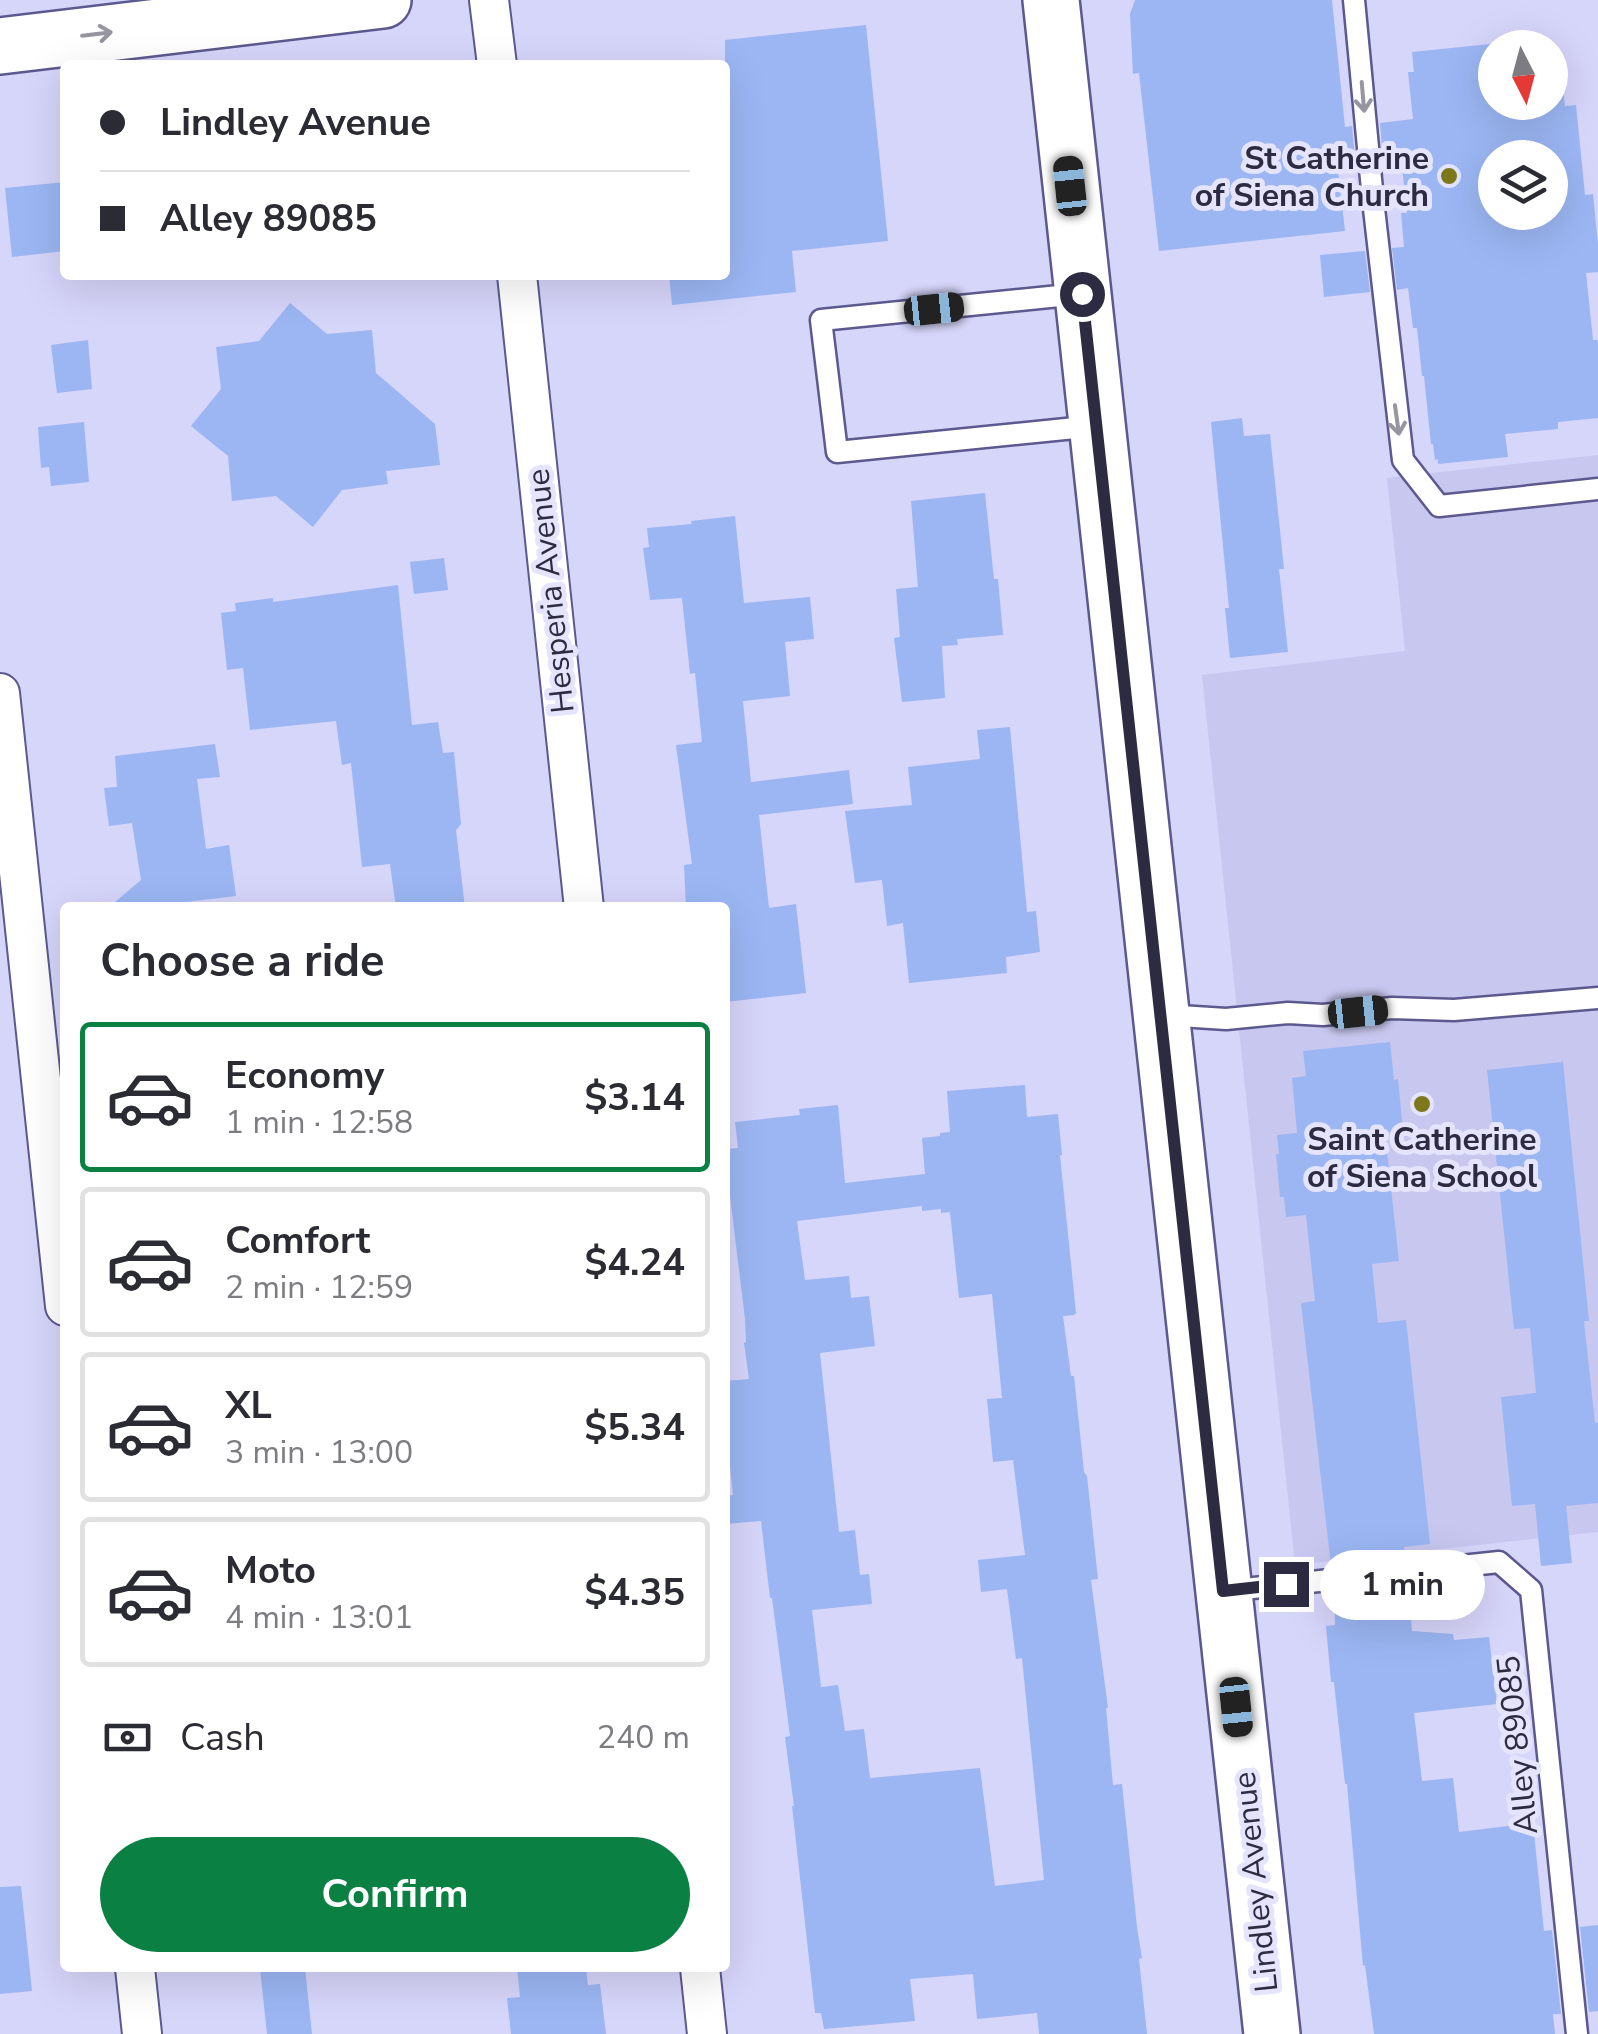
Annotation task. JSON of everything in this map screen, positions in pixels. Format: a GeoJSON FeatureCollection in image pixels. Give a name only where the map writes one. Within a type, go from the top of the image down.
{"type":"FeatureCollection","features":[{"type":"Feature","properties":{"kind":"main road"},"geometry":{"type":"LineString","coordinates":[[0,46],[383,0]]}},
{"type":"Feature","properties":{"kind":"main road","name":"Lindley Avenue"},"geometry":{"type":"LineString","coordinates":[[1051,0],[1272,2034]]}},
{"type":"Feature","properties":{"kind":"street"},"geometry":{"type":"LineString","coordinates":[[489,0],[496,60]]}},
{"type":"Feature","properties":{"kind":"street","name":"Hesperia Avenue"},"geometry":{"type":"LineString","coordinates":[[519,280],[583,902]]}},
{"type":"Feature","properties":{"kind":"street"},"geometry":{"type":"LineString","coordinates":[[0,693],[60,1259]]}},
{"type":"Feature","properties":{"kind":"street"},"geometry":{"type":"LineString","coordinates":[[135,1972],[142,2034]]}},
{"type":"Feature","properties":{"kind":"street"},"geometry":{"type":"LineString","coordinates":[[700,1972],[707,2034]]}},
{"type":"Feature","properties":{"kind":"lane"},"geometry":{"type":"LineString","coordinates":[[1354,0],[1403,460],[1438,506],[1598,490]]}},
{"type":"Feature","properties":{"kind":"lane"},"geometry":{"type":"LineString","coordinates":[[1082,294],[821,320],[836,452],[1096,426]]}},
{"type":"Feature","properties":{"kind":"lane"},"geometry":{"type":"LineString","coordinates":[[1162,1015],[1226,1019],[1392,1008],[1454,1010],[1598,998]]}},
{"type":"Feature","properties":{"kind":"lane","name":"Alley 89085"},"geometry":{"type":"LineString","coordinates":[[1223,1591],[1499,1562],[1531,1590],[1577,2034]]}},
{"type":"Feature","properties":{"kind":"shaded area","name":"Saint Catherine of Siena School"},"geometry":{"type":"Polygon","coordinates":[[[1598,455],[1598,1532],[1295,1565],[1202,675],[1405,651],[1387,478],[1598,455]]]}},
{"type":"Feature","properties":{"kind":"building"},"geometry":{"type":"Polygon","coordinates":[[[1135,0],[1332,0],[1345,127],[1352,126],[1355,160],[1337,161],[1345,231],[1159,251],[1139,73],[1133,74],[1130,14],[1135,0]]]}},
{"type":"Feature","properties":{"kind":"building"},"geometry":{"type":"Polygon","coordinates":[[[866,25],[888,241],[792,251],[796,292],[672,305],[670,280],[730,280],[730,60],[725,60],[725,40],[866,25]]]}},
{"type":"Feature","properties":{"kind":"building","name":"St Catherine of Siena Church"},"geometry":{"type":"Polygon","coordinates":[[[1478,45],[1478,120],[1568,120],[1568,106],[1576,105],[1585,195],[1593,194],[1598,244],[1598,272],[1586,273],[1593,340],[1598,340],[1598,418],[1558,422],[1558,429],[1505,434],[1508,457],[1438,464],[1431,444],[1417,328],[1413,328],[1408,288],[1397,290],[1392,248],[1404,247],[1401,213],[1407,213],[1401,157],[1383,158],[1380,123],[1413,119],[1408,72],[1414,72],[1412,52],[1478,45]]]}},
{"type":"Feature","properties":{"kind":"building"},"geometry":{"type":"Polygon","coordinates":[[[60,182],[60,252],[12,257],[5,188],[60,182]]]}},
{"type":"Feature","properties":{"kind":"building"},"geometry":{"type":"Polygon","coordinates":[[[1365,251],[1370,292],[1324,297],[1320,255],[1365,251]]]}},
{"type":"Feature","properties":{"kind":"building"},"geometry":{"type":"Polygon","coordinates":[[[290,303],[327,334],[372,330],[376,373],[435,424],[440,465],[386,471],[388,484],[342,490],[313,527],[276,496],[232,501],[228,456],[191,426],[221,389],[216,347],[259,341],[290,303]]]}},
{"type":"Feature","properties":{"kind":"building"},"geometry":{"type":"Polygon","coordinates":[[[88,340],[92,389],[57,393],[51,345],[88,340]]]}},
{"type":"Feature","properties":{"kind":"building"},"geometry":{"type":"Polygon","coordinates":[[[1242,418],[1244,436],[1270,434],[1288,652],[1230,658],[1225,608],[1229,608],[1211,422],[1242,418]]]}},
{"type":"Feature","properties":{"kind":"building"},"geometry":{"type":"Polygon","coordinates":[[[84,422],[89,482],[51,486],[49,467],[41,468],[38,427],[84,422]]]}},
{"type":"Feature","properties":{"kind":"building"},"geometry":{"type":"Polygon","coordinates":[[[985,493],[1003,635],[957,639],[958,645],[942,646],[945,698],[902,702],[894,638],[900,637],[896,589],[918,587],[911,501],[985,493]]]}},
{"type":"Feature","properties":{"kind":"building"},"geometry":{"type":"Polygon","coordinates":[[[735,516],[744,603],[810,597],[814,639],[785,642],[790,696],[743,701],[751,782],[849,770],[853,804],[759,815],[769,908],[796,904],[806,993],[730,1001],[730,902],[686,902],[684,865],[692,864],[676,745],[702,742],[695,673],[690,674],[682,598],[650,600],[643,548],[649,547],[647,528],[692,524],[691,521],[735,516]]]}},
{"type":"Feature","properties":{"kind":"building"},"geometry":{"type":"Polygon","coordinates":[[[444,558],[448,590],[414,594],[410,562],[444,558]]]}},
{"type":"Feature","properties":{"kind":"building"},"geometry":{"type":"Polygon","coordinates":[[[398,585],[412,725],[438,722],[443,753],[454,752],[461,824],[456,830],[464,902],[395,902],[390,864],[362,867],[351,763],[342,765],[336,721],[250,730],[243,668],[227,670],[221,613],[236,611],[235,603],[273,598],[273,602],[398,585]]]}},
{"type":"Feature","properties":{"kind":"building"},"geometry":{"type":"Polygon","coordinates":[[[1010,727],[1027,912],[1036,911],[1040,952],[1006,957],[1007,973],[909,983],[903,923],[887,926],[882,880],[855,883],[845,811],[912,805],[908,767],[980,759],[977,730],[1010,727]]]}},
{"type":"Feature","properties":{"kind":"building"},"geometry":{"type":"Polygon","coordinates":[[[215,744],[220,777],[197,779],[206,849],[229,845],[236,896],[186,902],[115,902],[141,880],[132,823],[109,826],[104,788],[117,787],[115,756],[215,744]]]}},
{"type":"Feature","properties":{"kind":"building"},"geometry":{"type":"Polygon","coordinates":[[[1390,1042],[1403,1131],[1385,1133],[1399,1261],[1372,1264],[1378,1323],[1406,1320],[1430,1544],[1404,1547],[1405,1558],[1331,1566],[1301,1303],[1315,1301],[1306,1215],[1286,1217],[1284,1197],[1280,1197],[1277,1135],[1297,1133],[1292,1078],[1306,1076],[1303,1051],[1390,1042]]]}},
{"type":"Feature","properties":{"kind":"building"},"geometry":{"type":"Polygon","coordinates":[[[1563,1062],[1589,1321],[1584,1321],[1598,1423],[1598,1503],[1566,1506],[1572,1563],[1541,1566],[1535,1504],[1512,1506],[1501,1397],[1536,1393],[1530,1328],[1514,1329],[1487,1070],[1563,1062]]]}},
{"type":"Feature","properties":{"kind":"building"},"geometry":{"type":"Polygon","coordinates":[[[1025,1085],[1027,1117],[1058,1114],[1076,1313],[1063,1316],[1087,1476],[1098,1579],[1091,1580],[1108,1708],[1113,1785],[1122,1784],[1147,2034],[1039,2034],[1037,2013],[977,2019],[973,1974],[910,1979],[915,2021],[824,2029],[821,2013],[815,2013],[785,1737],[790,1736],[761,1521],[730,1524],[730,1381],[749,1379],[730,1196],[730,1149],[738,1148],[735,1122],[800,1115],[799,1109],[838,1105],[845,1183],[925,1174],[922,1138],[950,1132],[947,1091],[1025,1085]],[[922,1206],[797,1221],[805,1280],[849,1276],[851,1298],[869,1296],[875,1346],[820,1353],[839,1532],[855,1530],[860,1575],[869,1574],[872,1604],[812,1610],[821,1687],[838,1685],[845,1731],[864,1729],[870,1778],[980,1768],[995,1886],[1044,1880],[1022,1658],[1016,1659],[1007,1589],[981,1592],[978,1560],[1025,1555],[1013,1460],[993,1462],[987,1399],[1002,1398],[992,1294],[959,1298],[950,1212],[941,1213],[941,1209],[922,1211],[922,1206]]]}},
{"type":"Feature","properties":{"kind":"building"},"geometry":{"type":"Polygon","coordinates":[[[1408,1586],[1412,1631],[1453,1634],[1454,1640],[1489,1637],[1497,1704],[1414,1713],[1422,1781],[1453,1778],[1459,1832],[1533,1823],[1544,1931],[1552,1930],[1561,2014],[1553,2014],[1555,2034],[1374,2034],[1326,1626],[1335,1625],[1334,1593],[1408,1586]]]}},
{"type":"Feature","properties":{"kind":"building"},"geometry":{"type":"Polygon","coordinates":[[[21,1886],[32,1991],[0,1994],[0,1887],[21,1886]]]}},
{"type":"Feature","properties":{"kind":"building"},"geometry":{"type":"Polygon","coordinates":[[[1598,1925],[1598,2011],[1589,2012],[1580,1927],[1598,1925]]]}},
{"type":"Feature","properties":{"kind":"building"},"geometry":{"type":"Polygon","coordinates":[[[260,1972],[305,1972],[312,2034],[267,2034],[260,1972]]]}},
{"type":"Feature","properties":{"kind":"building"},"geometry":{"type":"Polygon","coordinates":[[[517,1972],[586,1972],[588,1985],[600,1984],[606,2034],[511,2034],[507,1998],[520,1997],[517,1972]]]}},
{"type":"Feature","properties":{"kind":"place","name":"St Catherine of Siena Church"},"geometry":{"type":"Point","coordinates":[1449,176]}},
{"type":"Feature","properties":{"kind":"place","name":"Saint Catherine of Siena School"},"geometry":{"type":"Point","coordinates":[1422,1104]}},
{"type":"Feature","properties":{"kind":"route"},"geometry":{"type":"LineString","coordinates":[[1082,294],[1223,1591],[1286,1584]]}}]}
